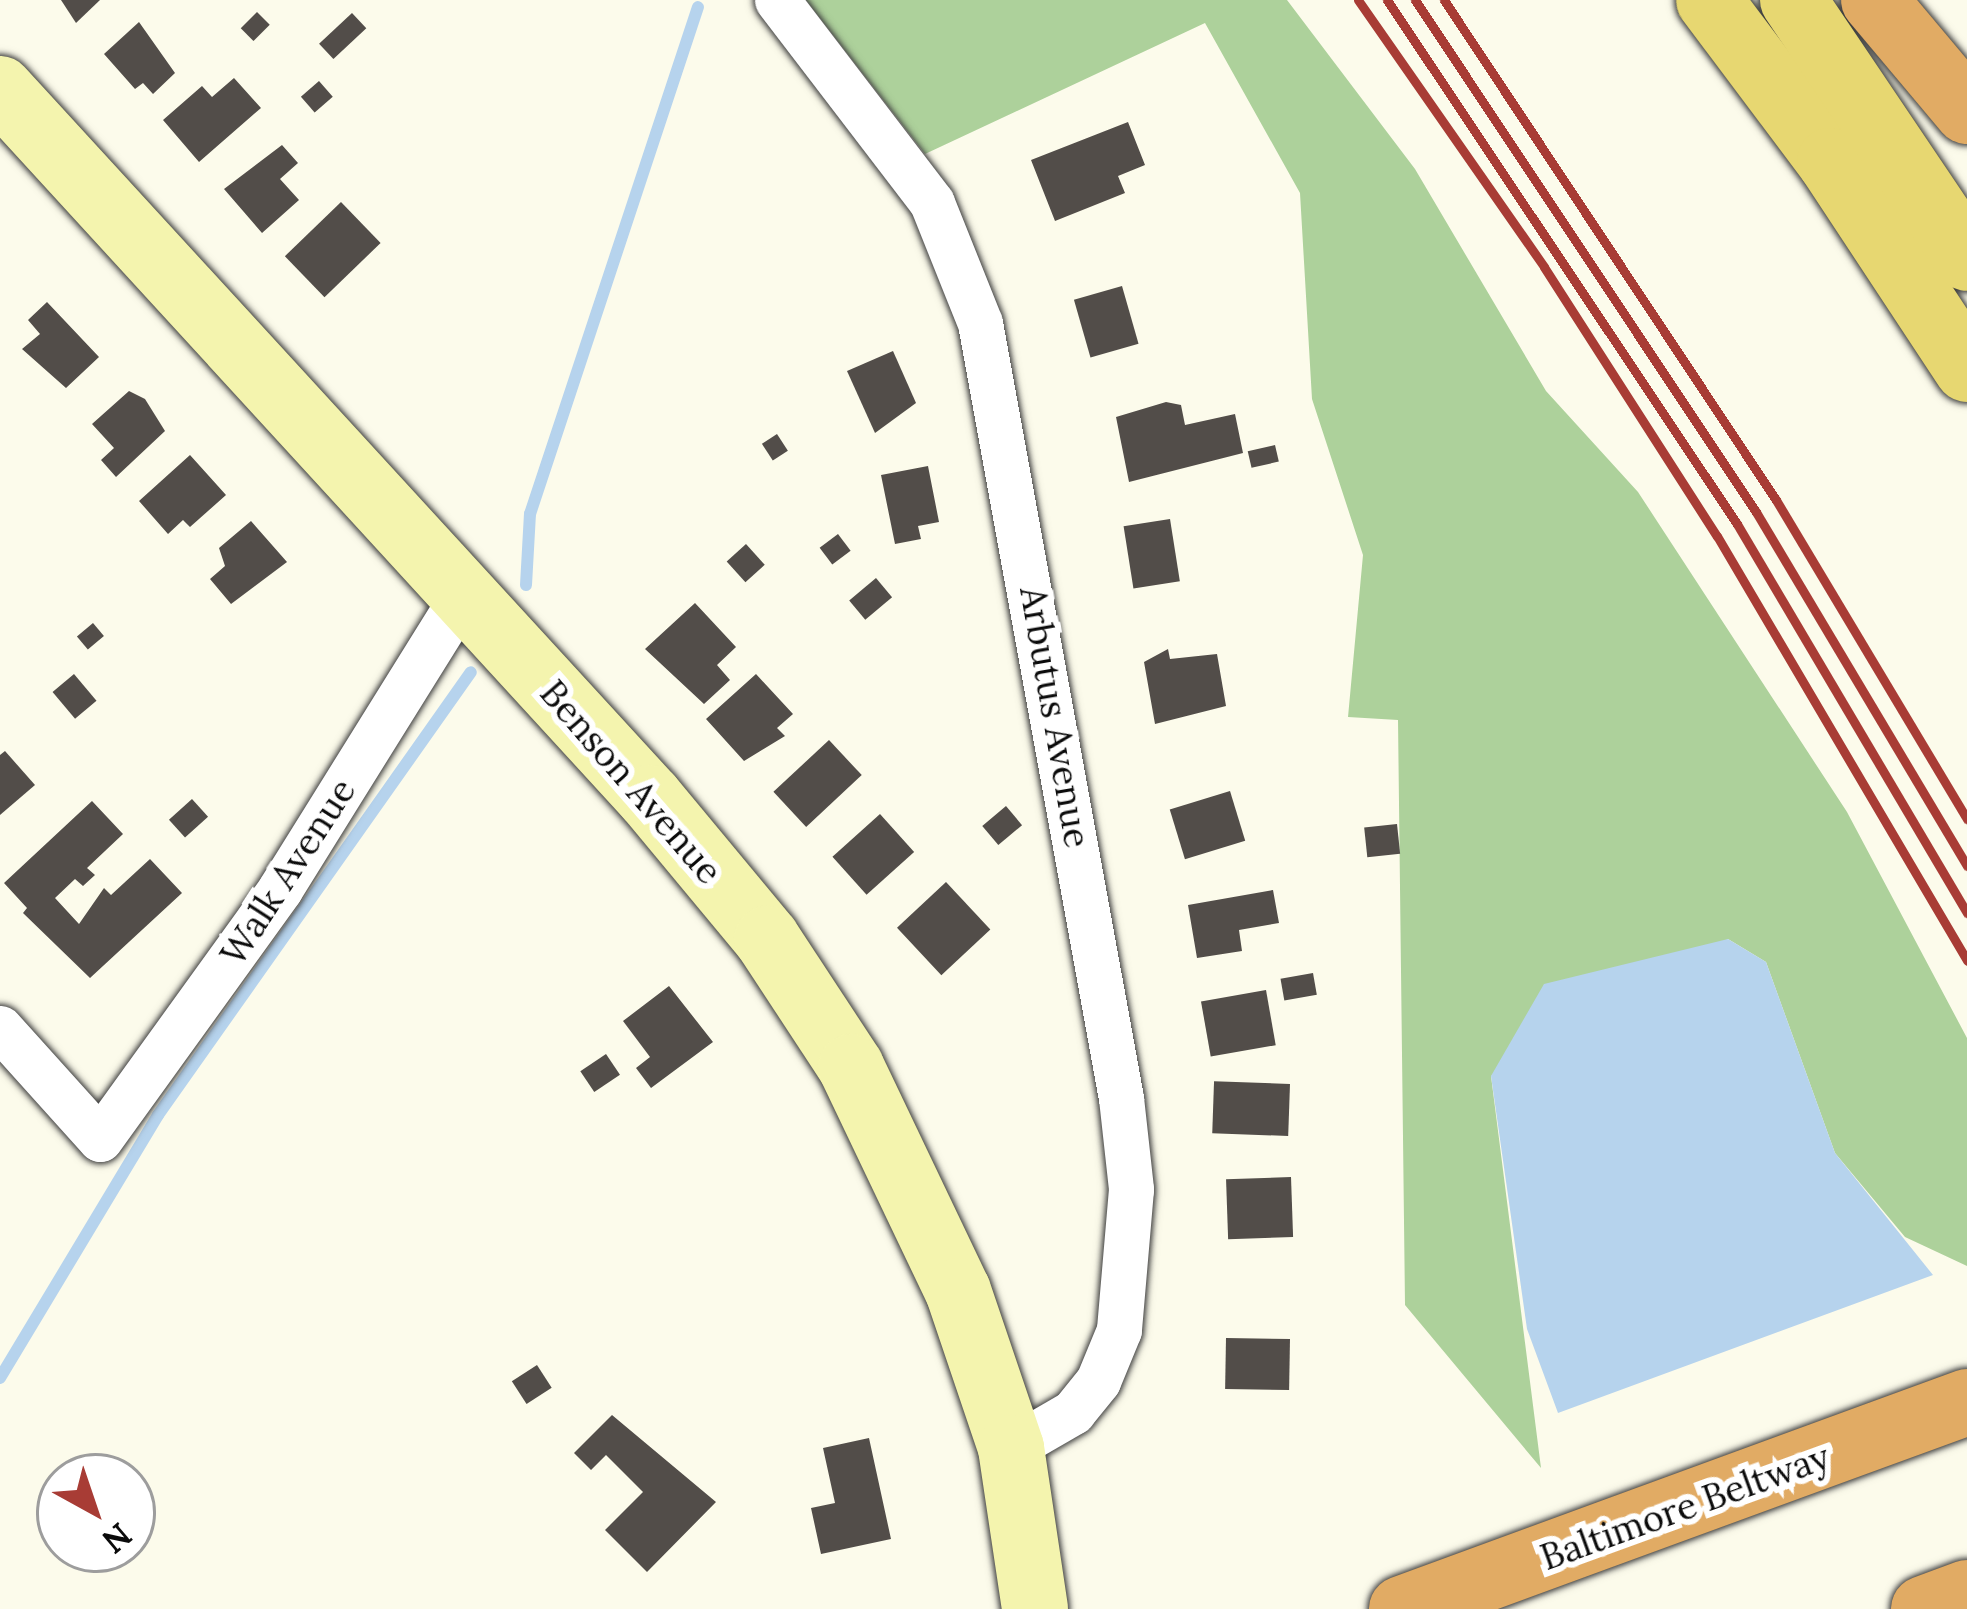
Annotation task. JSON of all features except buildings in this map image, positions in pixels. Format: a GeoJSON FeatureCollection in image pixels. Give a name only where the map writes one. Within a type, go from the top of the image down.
{"type":"FeatureCollection","features":[{"type":"Feature","properties":{"kind":"highway"},"geometry":{"type":"LineString","coordinates":[[1874,0],[1967,111]]}},
{"type":"Feature","properties":{"kind":"highway","name":"Baltimore Beltway"},"geometry":{"type":"LineString","coordinates":[[1402,1609],[1967,1402]]}},
{"type":"Feature","properties":{"kind":"highway"},"geometry":{"type":"LineString","coordinates":[[1924,1609],[1967,1593]]}},
{"type":"Feature","properties":{"kind":"main road"},"geometry":{"type":"LineString","coordinates":[[1709,0],[1830,161],[1967,369]]}},
{"type":"Feature","properties":{"kind":"main road"},"geometry":{"type":"LineString","coordinates":[[1793,0],[1967,258]]}},
{"type":"Feature","properties":{"kind":"street","name":"Arbutus Avenue"},"geometry":{"type":"LineString","coordinates":[[777,0],[932,203],[980,323],[1121,1098],[1131,1189],[1119,1330],[1098,1381],[1072,1412],[1011,1448]]}},
{"type":"Feature","properties":{"kind":"street","name":"Benson Avenue"},"geometry":{"type":"LineString","coordinates":[[0,89],[463,595],[767,939],[851,1067],[958,1291],[1011,1448],[1035,1609]]}},
{"type":"Feature","properties":{"kind":"street","name":"Walk Avenue"},"geometry":{"type":"LineString","coordinates":[[0,1028],[100,1139],[280,889],[463,595]]}},
{"type":"Feature","properties":{"kind":"green space"},"geometry":{"type":"Polygon","coordinates":[[[806,0],[1287,0],[1415,169],[1546,391],[1638,492],[1847,812],[1967,1038],[1967,1266],[1905,1237],[1835,1153],[1766,962],[1728,939],[1491,1076],[1541,1468],[1405,1305],[1398,720],[1348,717],[1363,555],[1312,399],[1300,193],[1205,23],[925,154],[806,0]]]}},
{"type":"Feature","properties":{"kind":"water"},"geometry":{"type":"Polygon","coordinates":[[[1728,939],[1766,962],[1835,1153],[1933,1275],[1558,1413],[1527,1329],[1491,1076],[1544,984],[1728,939]]]}},
{"type":"Feature","properties":{"kind":"waterway"},"geometry":{"type":"LineString","coordinates":[[526,585],[530,514],[698,7]]}},
{"type":"Feature","properties":{"kind":"waterway"},"geometry":{"type":"LineString","coordinates":[[0,1378],[158,1115],[471,672]]}},
{"type":"Feature","properties":{"kind":"railway"},"geometry":{"type":"LineString","coordinates":[[1358,0],[1544,267],[1717,536],[1967,961]]}},
{"type":"Feature","properties":{"kind":"railway"},"geometry":{"type":"LineString","coordinates":[[1387,0],[1737,524],[1967,913]]}},
{"type":"Feature","properties":{"kind":"railway"},"geometry":{"type":"LineString","coordinates":[[1415,0],[1756,512],[1967,866]]}},
{"type":"Feature","properties":{"kind":"railway"},"geometry":{"type":"LineString","coordinates":[[1444,0],[1776,500],[1967,819]]}}]}
